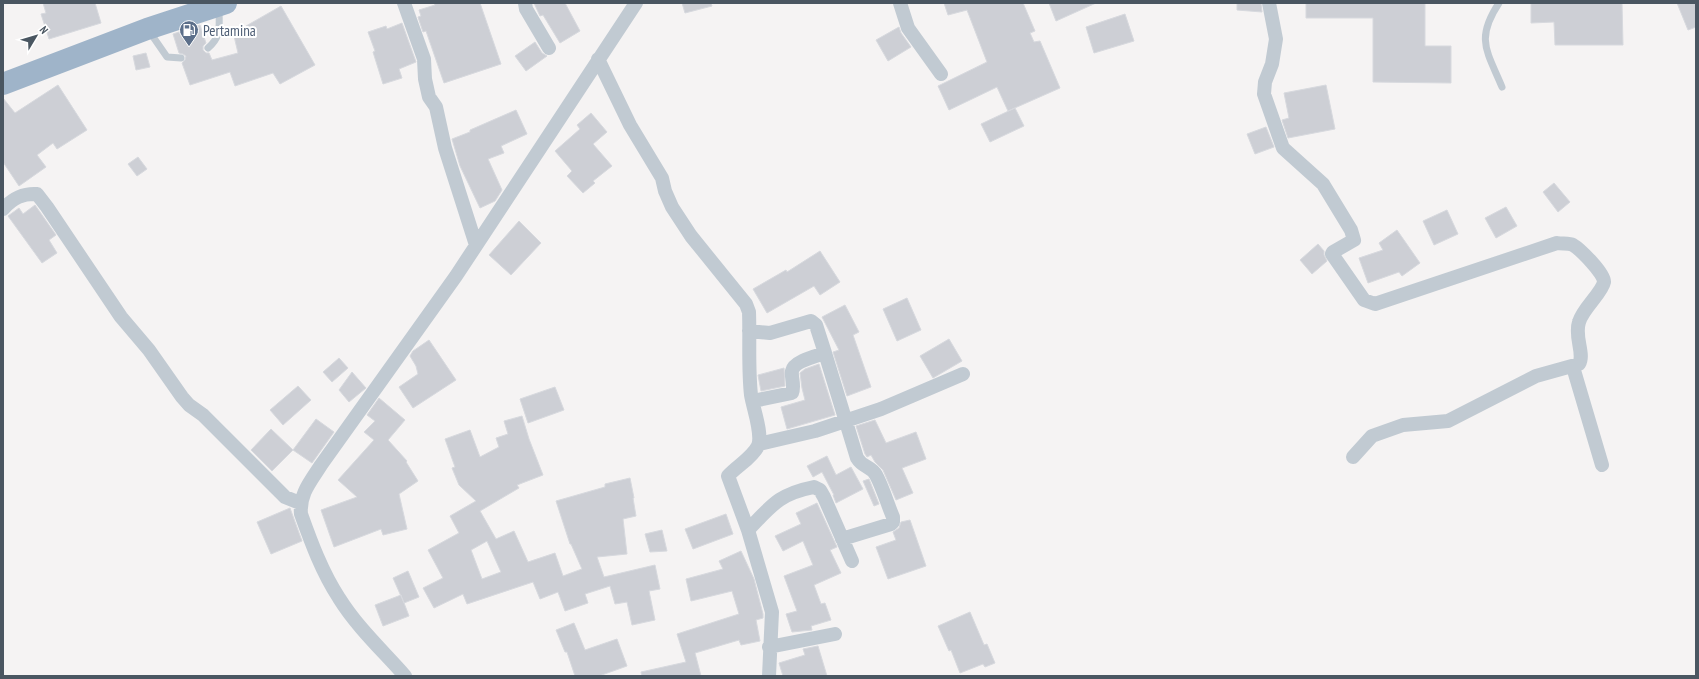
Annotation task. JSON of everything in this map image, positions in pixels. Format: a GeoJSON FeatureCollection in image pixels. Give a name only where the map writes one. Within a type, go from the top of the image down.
{"type":"FeatureCollection","features":[{"type":"Feature","properties":{"kind":"highway"},"geometry":{"type":"LineString","coordinates":[[3,74],[146,25],[215,4]]}},
{"type":"Feature","properties":{"kind":"highway"},"geometry":{"type":"LineString","coordinates":[[3,84],[146,25]]}},
{"type":"Feature","properties":{"kind":"street"},"geometry":{"type":"LineString","coordinates":[[404,3],[424,59],[425,79],[429,97],[436,107],[445,148],[468,226],[476,245]]}},
{"type":"Feature","properties":{"kind":"street"},"geometry":{"type":"LineString","coordinates":[[525,3],[526,9],[549,48]]}},
{"type":"Feature","properties":{"kind":"street"},"geometry":{"type":"LineString","coordinates":[[405,676],[354,620],[339,599],[308,534],[301,514],[300,503],[302,494],[456,276],[636,3]]}},
{"type":"Feature","properties":{"kind":"street"},"geometry":{"type":"LineString","coordinates":[[900,3],[908,28],[941,74]]}},
{"type":"Feature","properties":{"kind":"street"},"geometry":{"type":"LineString","coordinates":[[1269,3],[1276,40],[1272,64],[1265,82],[1264,94],[1283,148],[1323,184],[1351,230],[1354,240],[1332,254],[1364,300],[1375,304],[1557,244],[1572,245],[1590,261],[1604,277],[1602,288],[1588,305],[1579,321],[1577,336],[1582,359],[1579,364],[1573,367],[1536,376],[1448,421],[1403,424],[1372,436],[1353,457]]}},
{"type":"Feature","properties":{"kind":"street"},"geometry":{"type":"LineString","coordinates":[[598,59],[630,125],[662,178],[665,191],[672,207],[691,236],[746,304],[749,312],[753,400],[759,434],[759,444],[754,453],[734,469],[728,476],[748,530],[772,612],[769,647],[769,676]]}},
{"type":"Feature","properties":{"kind":"street"},"geometry":{"type":"LineString","coordinates":[[3,209],[11,200],[23,194],[37,194],[121,317],[149,350],[182,397],[189,405],[203,415],[285,497],[300,503]]}},
{"type":"Feature","properties":{"kind":"street"},"geometry":{"type":"LineString","coordinates":[[749,331],[770,333],[811,321],[816,325],[857,458],[862,466],[870,469],[876,474],[893,520],[891,524],[842,539]]}},
{"type":"Feature","properties":{"kind":"street"},"geometry":{"type":"LineString","coordinates":[[753,400],[792,393],[794,389],[792,371],[794,366],[798,363],[825,353]]}},
{"type":"Feature","properties":{"kind":"street"},"geometry":{"type":"LineString","coordinates":[[1573,367],[1602,465]]}},
{"type":"Feature","properties":{"kind":"street"},"geometry":{"type":"LineString","coordinates":[[759,444],[815,431],[881,409],[964,374]]}},
{"type":"Feature","properties":{"kind":"street"},"geometry":{"type":"LineString","coordinates":[[748,530],[775,502],[783,496],[814,487],[820,490],[824,497],[852,561]]}},
{"type":"Feature","properties":{"kind":"street"},"geometry":{"type":"LineString","coordinates":[[769,647],[835,634]]}},
{"type":"Feature","properties":{"kind":"lane"},"geometry":{"type":"LineString","coordinates":[[1499,3],[1490,16],[1484,38],[1486,48],[1502,87]]}},
{"type":"Feature","properties":{"kind":"lane"},"geometry":{"type":"LineString","coordinates":[[208,48],[215,42],[219,35],[215,4]]}},
{"type":"Feature","properties":{"kind":"lane"},"geometry":{"type":"LineString","coordinates":[[146,25],[167,57],[181,58]]}},
{"type":"Feature","properties":{"kind":"building"},"geometry":{"type":"Polygon","coordinates":[[[43,3],[95,3],[101,23],[49,39],[41,14],[46,13],[43,3]]]}},
{"type":"Feature","properties":{"kind":"building"},"geometry":{"type":"Polygon","coordinates":[[[434,3],[480,3],[501,64],[444,83],[426,31],[423,32],[418,17],[421,16],[419,10],[435,5],[434,3]]]}},
{"type":"Feature","properties":{"kind":"building"},"geometry":{"type":"Polygon","coordinates":[[[534,3],[565,3],[580,31],[560,43],[543,15],[540,16],[534,3]]]}},
{"type":"Feature","properties":{"kind":"building"},"geometry":{"type":"Polygon","coordinates":[[[682,3],[711,3],[712,6],[685,13],[682,3]]]}},
{"type":"Feature","properties":{"kind":"building"},"geometry":{"type":"Polygon","coordinates":[[[944,3],[1023,3],[1035,31],[1030,33],[1034,42],[1040,41],[1060,88],[1008,111],[997,87],[949,110],[938,86],[987,62],[967,10],[948,15],[944,3]]]}},
{"type":"Feature","properties":{"kind":"building"},"geometry":{"type":"Polygon","coordinates":[[[1049,3],[1096,3],[1056,21],[1049,3]]]}},
{"type":"Feature","properties":{"kind":"building"},"geometry":{"type":"Polygon","coordinates":[[[1237,3],[1261,3],[1262,12],[1237,10],[1237,3]]]}},
{"type":"Feature","properties":{"kind":"building"},"geometry":{"type":"Polygon","coordinates":[[[1306,3],[1425,3],[1425,46],[1451,46],[1451,83],[1373,82],[1373,18],[1306,18],[1306,3]]]}},
{"type":"Feature","properties":{"kind":"building"},"geometry":{"type":"Polygon","coordinates":[[[1531,3],[1622,3],[1623,45],[1555,45],[1554,22],[1531,23],[1531,3]]]}},
{"type":"Feature","properties":{"kind":"building"},"geometry":{"type":"Polygon","coordinates":[[[1677,3],[1696,3],[1696,27],[1688,30],[1677,3]]]}},
{"type":"Feature","properties":{"kind":"building"},"geometry":{"type":"Polygon","coordinates":[[[281,6],[315,65],[280,84],[273,73],[235,86],[230,72],[190,85],[182,63],[186,56],[179,53],[173,34],[200,25],[206,43],[203,46],[203,50],[206,53],[209,53],[212,60],[238,53],[234,36],[250,32],[246,26],[281,6]]]}},
{"type":"Feature","properties":{"kind":"building"},"geometry":{"type":"Polygon","coordinates":[[[1125,14],[1134,41],[1094,53],[1086,27],[1125,14]]]}},
{"type":"Feature","properties":{"kind":"building"},"geometry":{"type":"Polygon","coordinates":[[[402,23],[416,62],[399,69],[402,78],[383,84],[373,52],[375,51],[368,32],[386,26],[387,29],[402,23]]]}},
{"type":"Feature","properties":{"kind":"building"},"geometry":{"type":"Polygon","coordinates":[[[899,27],[901,33],[911,47],[888,61],[876,40],[899,27]]]}},
{"type":"Feature","properties":{"kind":"building"},"geometry":{"type":"Polygon","coordinates":[[[535,42],[542,53],[547,56],[526,71],[515,56],[535,42]]]}},
{"type":"Feature","properties":{"kind":"building"},"geometry":{"type":"Polygon","coordinates":[[[146,53],[150,67],[136,70],[133,56],[146,53]]]}},
{"type":"Feature","properties":{"kind":"building"},"geometry":{"type":"Polygon","coordinates":[[[58,85],[87,130],[57,149],[53,143],[37,155],[46,167],[19,186],[3,162],[3,98],[15,113],[58,85]]]}},
{"type":"Feature","properties":{"kind":"building"},"geometry":{"type":"Polygon","coordinates":[[[1326,85],[1335,129],[1288,138],[1282,120],[1289,118],[1284,93],[1326,85]]]}},
{"type":"Feature","properties":{"kind":"building"},"geometry":{"type":"Polygon","coordinates":[[[1015,108],[1024,126],[990,142],[981,124],[1015,108]]]}},
{"type":"Feature","properties":{"kind":"building"},"geometry":{"type":"Polygon","coordinates":[[[516,110],[527,134],[501,146],[504,153],[488,159],[502,190],[495,201],[480,208],[460,166],[452,139],[516,110]]]}},
{"type":"Feature","properties":{"kind":"building"},"geometry":{"type":"Polygon","coordinates":[[[591,113],[607,132],[593,144],[612,166],[593,181],[595,183],[583,193],[567,176],[572,171],[555,151],[580,129],[577,125],[591,113]]]}},
{"type":"Feature","properties":{"kind":"building"},"geometry":{"type":"Polygon","coordinates":[[[1266,127],[1274,147],[1255,154],[1247,134],[1266,127]]]}},
{"type":"Feature","properties":{"kind":"building"},"geometry":{"type":"Polygon","coordinates":[[[138,157],[147,169],[137,176],[128,164],[138,157]]]}},
{"type":"Feature","properties":{"kind":"building"},"geometry":{"type":"Polygon","coordinates":[[[1554,183],[1570,202],[1558,212],[1543,192],[1554,183]]]}},
{"type":"Feature","properties":{"kind":"building"},"geometry":{"type":"Polygon","coordinates":[[[35,205],[56,235],[49,240],[57,253],[42,263],[8,216],[19,208],[23,214],[35,205]]]}},
{"type":"Feature","properties":{"kind":"building"},"geometry":{"type":"Polygon","coordinates":[[[1506,207],[1517,226],[1496,238],[1485,218],[1506,207]]]}},
{"type":"Feature","properties":{"kind":"building"},"geometry":{"type":"Polygon","coordinates":[[[1447,210],[1458,234],[1434,245],[1423,221],[1447,210]]]}},
{"type":"Feature","properties":{"kind":"building"},"geometry":{"type":"Polygon","coordinates":[[[519,221],[541,243],[511,275],[489,255],[519,221]]]}},
{"type":"Feature","properties":{"kind":"building"},"geometry":{"type":"Polygon","coordinates":[[[1397,230],[1420,263],[1402,276],[1399,272],[1368,283],[1359,258],[1383,250],[1379,243],[1397,230]]]}},
{"type":"Feature","properties":{"kind":"building"},"geometry":{"type":"Polygon","coordinates":[[[1318,244],[1324,251],[1327,261],[1312,274],[1300,260],[1318,244]]]}},
{"type":"Feature","properties":{"kind":"building"},"geometry":{"type":"Polygon","coordinates":[[[820,251],[840,282],[820,295],[814,286],[767,313],[753,289],[786,270],[787,272],[820,251]]]}},
{"type":"Feature","properties":{"kind":"building"},"geometry":{"type":"Polygon","coordinates":[[[907,298],[921,330],[897,341],[883,309],[907,298]]]}},
{"type":"Feature","properties":{"kind":"building"},"geometry":{"type":"Polygon","coordinates":[[[845,305],[859,332],[853,335],[871,387],[847,396],[833,352],[839,350],[822,317],[845,305]]]}},
{"type":"Feature","properties":{"kind":"building"},"geometry":{"type":"Polygon","coordinates":[[[949,339],[962,361],[933,378],[920,356],[949,339]]]}},
{"type":"Feature","properties":{"kind":"building"},"geometry":{"type":"Polygon","coordinates":[[[429,340],[456,380],[413,408],[399,387],[418,374],[416,366],[410,356],[413,351],[429,340]]]}},
{"type":"Feature","properties":{"kind":"building"},"geometry":{"type":"Polygon","coordinates":[[[339,358],[348,368],[332,382],[323,372],[339,358]]]}},
{"type":"Feature","properties":{"kind":"building"},"geometry":{"type":"Polygon","coordinates":[[[819,364],[835,415],[787,429],[781,407],[805,400],[800,373],[805,369],[819,364]]]}},
{"type":"Feature","properties":{"kind":"building"},"geometry":{"type":"Polygon","coordinates":[[[784,368],[785,386],[761,391],[758,375],[784,368]]]}},
{"type":"Feature","properties":{"kind":"building"},"geometry":{"type":"Polygon","coordinates":[[[352,372],[366,388],[349,402],[339,390],[352,372]]]}},
{"type":"Feature","properties":{"kind":"building"},"geometry":{"type":"Polygon","coordinates":[[[298,386],[311,400],[283,425],[270,410],[298,386]]]}},
{"type":"Feature","properties":{"kind":"building"},"geometry":{"type":"Polygon","coordinates":[[[555,387],[564,410],[528,423],[520,399],[555,387]]]}},
{"type":"Feature","properties":{"kind":"building"},"geometry":{"type":"Polygon","coordinates":[[[379,398],[405,420],[388,440],[407,461],[406,462],[418,481],[399,494],[407,529],[383,535],[381,529],[334,547],[321,510],[357,497],[338,480],[374,440],[364,432],[375,421],[367,415],[379,398]]]}},
{"type":"Feature","properties":{"kind":"building"},"geometry":{"type":"Polygon","coordinates":[[[522,416],[543,475],[517,485],[519,488],[480,511],[496,539],[514,531],[528,562],[555,553],[563,576],[582,569],[570,544],[556,501],[605,487],[605,484],[630,478],[636,516],[623,519],[627,554],[597,557],[604,577],[655,565],[660,589],[649,591],[655,620],[632,625],[627,602],[615,604],[610,586],[585,594],[588,603],[565,611],[558,592],[540,599],[533,582],[467,604],[463,594],[434,608],[423,588],[443,578],[428,550],[459,533],[450,516],[476,501],[459,485],[452,468],[455,467],[445,439],[470,430],[480,457],[499,447],[496,438],[508,434],[504,421],[522,416]],[[487,541],[471,550],[482,579],[501,572],[487,541]]]}},
{"type":"Feature","properties":{"kind":"building"},"geometry":{"type":"Polygon","coordinates":[[[316,419],[334,432],[312,463],[293,450],[316,419]]]}},
{"type":"Feature","properties":{"kind":"building"},"geometry":{"type":"Polygon","coordinates":[[[875,420],[886,443],[916,432],[926,459],[902,468],[913,493],[896,500],[883,470],[875,462],[871,455],[867,457],[865,454],[856,426],[875,420]]]}},
{"type":"Feature","properties":{"kind":"building"},"geometry":{"type":"Polygon","coordinates":[[[271,429],[293,450],[272,471],[251,450],[271,429]]]}},
{"type":"Feature","properties":{"kind":"building"},"geometry":{"type":"Polygon","coordinates":[[[827,456],[836,475],[851,467],[863,489],[836,503],[834,495],[822,472],[813,477],[807,466],[827,456]]]}},
{"type":"Feature","properties":{"kind":"building"},"geometry":{"type":"Polygon","coordinates":[[[869,479],[879,504],[874,506],[863,481],[869,479]]]}},
{"type":"Feature","properties":{"kind":"building"},"geometry":{"type":"Polygon","coordinates":[[[817,503],[837,547],[830,550],[841,573],[814,585],[821,604],[825,603],[831,620],[811,626],[812,630],[792,632],[786,614],[797,611],[784,576],[813,565],[803,541],[783,551],[775,536],[801,524],[796,513],[817,503]]]}},
{"type":"Feature","properties":{"kind":"building"},"geometry":{"type":"Polygon","coordinates":[[[290,508],[302,541],[271,554],[257,522],[290,508]]]}},
{"type":"Feature","properties":{"kind":"building"},"geometry":{"type":"Polygon","coordinates":[[[726,514],[733,534],[693,549],[685,529],[726,514]]]}},
{"type":"Feature","properties":{"kind":"building"},"geometry":{"type":"Polygon","coordinates":[[[910,520],[926,566],[888,579],[876,547],[896,540],[893,532],[899,528],[901,522],[910,520]]]}},
{"type":"Feature","properties":{"kind":"building"},"geometry":{"type":"Polygon","coordinates":[[[662,530],[667,551],[650,552],[645,534],[662,530]]]}},
{"type":"Feature","properties":{"kind":"building"},"geometry":{"type":"Polygon","coordinates":[[[741,551],[754,579],[763,614],[763,618],[756,620],[760,641],[741,645],[739,640],[695,653],[701,676],[642,676],[641,672],[686,662],[677,634],[739,614],[732,591],[691,601],[686,579],[723,569],[719,561],[741,551]]]}},
{"type":"Feature","properties":{"kind":"building"},"geometry":{"type":"Polygon","coordinates":[[[408,571],[419,597],[404,603],[393,578],[408,571]]]}},
{"type":"Feature","properties":{"kind":"building"},"geometry":{"type":"Polygon","coordinates":[[[401,595],[409,616],[383,626],[375,605],[401,595]]]}},
{"type":"Feature","properties":{"kind":"building"},"geometry":{"type":"Polygon","coordinates":[[[970,612],[984,645],[987,644],[995,663],[985,667],[983,664],[960,673],[951,650],[949,651],[938,626],[970,612]]]}},
{"type":"Feature","properties":{"kind":"building"},"geometry":{"type":"Polygon","coordinates":[[[574,623],[585,650],[617,639],[627,666],[599,676],[575,676],[567,652],[565,652],[556,630],[574,623]]]}},
{"type":"Feature","properties":{"kind":"building"},"geometry":{"type":"Polygon","coordinates":[[[818,646],[827,676],[783,676],[779,663],[805,655],[803,649],[818,646]]]}},
{"type":"Feature","properties":{"kind":"place","name":"Pertamina"},"geometry":{"type":"Point","coordinates":[189,47]}}]}
